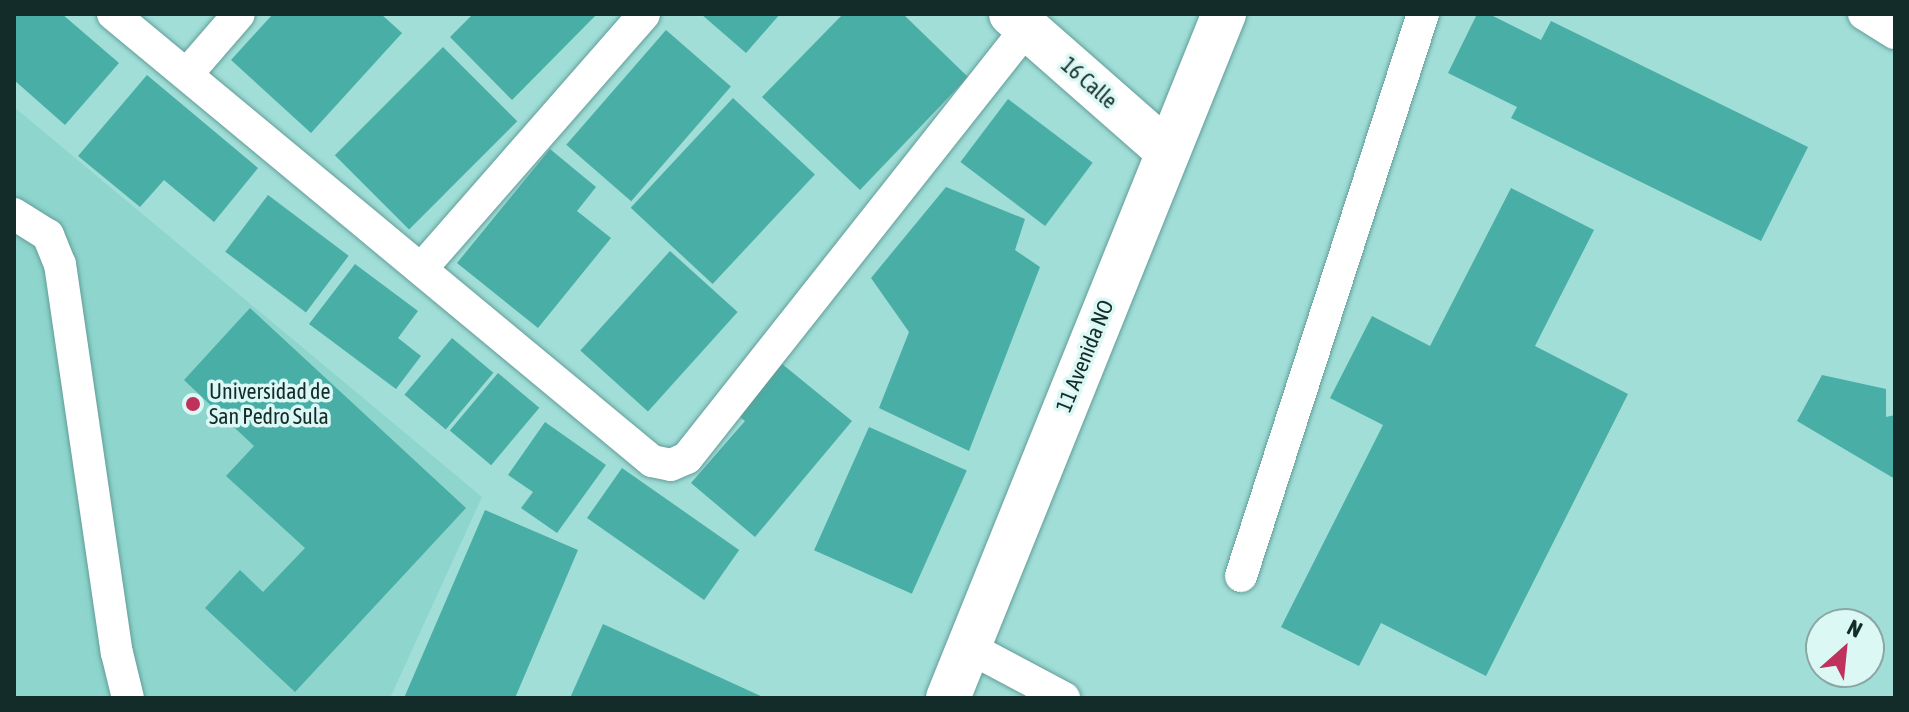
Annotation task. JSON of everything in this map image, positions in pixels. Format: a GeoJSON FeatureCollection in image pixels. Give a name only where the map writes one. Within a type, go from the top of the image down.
{"type":"FeatureCollection","features":[{"type":"Feature","properties":{"kind":"street","name":"11 Avenida NO"},"geometry":{"type":"LineString","coordinates":[[948,698],[1224,14]]}},
{"type":"Feature","properties":{"kind":"street","name":"16 Calle"},"geometry":{"type":"LineString","coordinates":[[1019,21],[1167,151]]}},
{"type":"Feature","properties":{"kind":"lane"},"geometry":{"type":"LineString","coordinates":[[113,14],[652,461],[671,465],[687,458],[1019,21]]}},
{"type":"Feature","properties":{"kind":"lane"},"geometry":{"type":"LineString","coordinates":[[187,74],[239,14]]}},
{"type":"Feature","properties":{"kind":"lane"},"geometry":{"type":"LineString","coordinates":[[422,268],[644,14]]}},
{"type":"Feature","properties":{"kind":"lane"},"geometry":{"type":"LineString","coordinates":[[1241,576],[1423,14]]}},
{"type":"Feature","properties":{"kind":"lane"},"geometry":{"type":"LineString","coordinates":[[1864,14],[1895,33]]}},
{"type":"Feature","properties":{"kind":"lane"},"geometry":{"type":"LineString","coordinates":[[14,214],[48,235],[60,264],[117,653],[128,698]]}},
{"type":"Feature","properties":{"kind":"lane"},"geometry":{"type":"LineString","coordinates":[[968,647],[1064,698]]}},
{"type":"Feature","properties":{"kind":"shaded area","name":"Universidad de San Pedro Sula"},"geometry":{"type":"Polygon","coordinates":[[[14,107],[482,497],[390,698],[14,698],[14,107]]]}},
{"type":"Feature","properties":{"kind":"building"},"geometry":{"type":"Polygon","coordinates":[[[14,14],[62,14],[119,63],[65,125],[14,80],[14,14]]]}},
{"type":"Feature","properties":{"kind":"building"},"geometry":{"type":"Polygon","coordinates":[[[273,14],[381,14],[402,33],[311,133],[231,60],[273,14]]]}},
{"type":"Feature","properties":{"kind":"building"},"geometry":{"type":"Polygon","coordinates":[[[473,14],[597,14],[512,100],[450,37],[473,14]]]}},
{"type":"Feature","properties":{"kind":"building"},"geometry":{"type":"Polygon","coordinates":[[[701,14],[780,14],[746,53],[701,14]]]}},
{"type":"Feature","properties":{"kind":"building"},"geometry":{"type":"Polygon","coordinates":[[[843,14],[903,14],[968,77],[860,190],[762,97],[843,14]]]}},
{"type":"Feature","properties":{"kind":"building"},"geometry":{"type":"Polygon","coordinates":[[[1477,14],[1489,14],[1541,40],[1551,21],[1808,147],[1761,241],[1511,118],[1517,107],[1448,73],[1477,14]]]}},
{"type":"Feature","properties":{"kind":"building"},"geometry":{"type":"Polygon","coordinates":[[[666,30],[731,86],[631,201],[566,145],[666,30]]]}},
{"type":"Feature","properties":{"kind":"building"},"geometry":{"type":"Polygon","coordinates":[[[443,47],[517,121],[409,229],[335,155],[443,47]]]}},
{"type":"Feature","properties":{"kind":"building"},"geometry":{"type":"Polygon","coordinates":[[[147,75],[258,168],[214,222],[164,180],[140,207],[78,156],[147,75]]]}},
{"type":"Feature","properties":{"kind":"building"},"geometry":{"type":"Polygon","coordinates":[[[733,98],[815,174],[713,284],[631,208],[733,98]]]}},
{"type":"Feature","properties":{"kind":"building"},"geometry":{"type":"Polygon","coordinates":[[[1008,99],[1093,163],[1045,226],[960,162],[1008,99]]]}},
{"type":"Feature","properties":{"kind":"building"},"geometry":{"type":"Polygon","coordinates":[[[550,149],[596,187],[577,211],[611,238],[538,328],[457,263],[550,149]]]}},
{"type":"Feature","properties":{"kind":"building"},"geometry":{"type":"Polygon","coordinates":[[[946,187],[1025,219],[1015,250],[1040,267],[969,451],[879,408],[909,332],[871,278],[946,187]]]}},
{"type":"Feature","properties":{"kind":"building"},"geometry":{"type":"Polygon","coordinates":[[[1511,188],[1594,230],[1535,346],[1628,394],[1486,676],[1381,623],[1359,666],[1281,627],[1383,425],[1330,398],[1372,316],[1430,346],[1511,188]]]}},
{"type":"Feature","properties":{"kind":"building"},"geometry":{"type":"Polygon","coordinates":[[[268,195],[349,256],[306,312],[225,252],[268,195]]]}},
{"type":"Feature","properties":{"kind":"building"},"geometry":{"type":"Polygon","coordinates":[[[670,251],[738,312],[648,411],[580,351],[670,251]]]}},
{"type":"Feature","properties":{"kind":"building"},"geometry":{"type":"Polygon","coordinates":[[[355,264],[418,311],[398,338],[421,356],[396,389],[309,324],[355,264]]]}},
{"type":"Feature","properties":{"kind":"building"},"geometry":{"type":"Polygon","coordinates":[[[250,308],[466,508],[295,692],[205,608],[240,570],[263,592],[305,548],[226,476],[254,446],[184,380],[250,308]]]}},
{"type":"Feature","properties":{"kind":"building"},"geometry":{"type":"Polygon","coordinates":[[[452,338],[493,373],[446,429],[404,395],[452,338]]]}},
{"type":"Feature","properties":{"kind":"building"},"geometry":{"type":"Polygon","coordinates":[[[776,359],[852,421],[755,537],[691,483],[745,421],[732,411],[776,359]]]}},
{"type":"Feature","properties":{"kind":"building"},"geometry":{"type":"Polygon","coordinates":[[[498,373],[539,408],[491,465],[450,430],[498,373]]]}},
{"type":"Feature","properties":{"kind":"building"},"geometry":{"type":"Polygon","coordinates":[[[1822,375],[1886,389],[1886,417],[1895,415],[1895,479],[1797,421],[1822,375]]]}},
{"type":"Feature","properties":{"kind":"building"},"geometry":{"type":"Polygon","coordinates":[[[545,422],[606,465],[557,533],[521,508],[533,492],[508,475],[545,422]]]}},
{"type":"Feature","properties":{"kind":"building"},"geometry":{"type":"Polygon","coordinates":[[[869,427],[967,471],[912,594],[814,550],[869,427]]]}},
{"type":"Feature","properties":{"kind":"building"},"geometry":{"type":"Polygon","coordinates":[[[622,468],[739,550],[704,600],[587,518],[622,468]]]}},
{"type":"Feature","properties":{"kind":"building"},"geometry":{"type":"Polygon","coordinates":[[[485,510],[578,550],[515,698],[404,698],[485,510]]]}},
{"type":"Feature","properties":{"kind":"building"},"geometry":{"type":"Polygon","coordinates":[[[603,624],[765,698],[570,698],[603,624]]]}},
{"type":"Feature","properties":{"kind":"place","name":"Universidad de San Pedro Sula"},"geometry":{"type":"Point","coordinates":[193,404]}}]}
